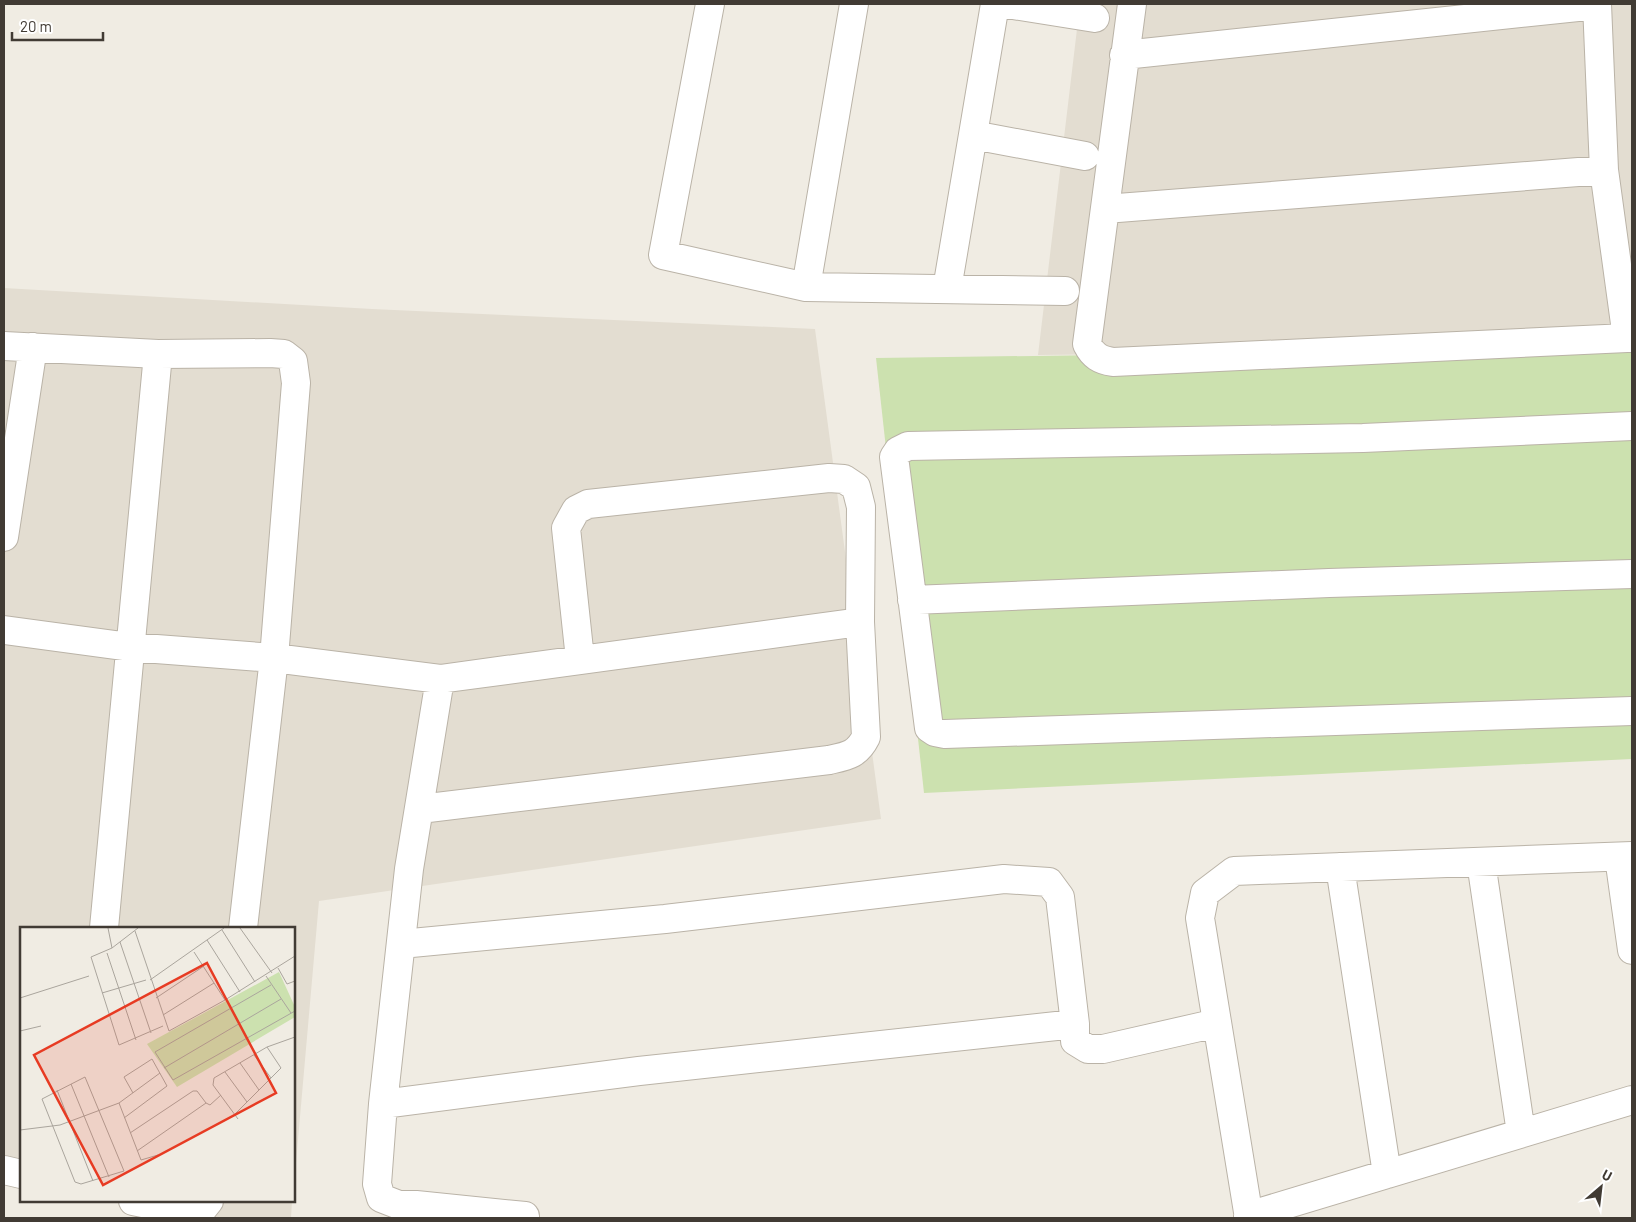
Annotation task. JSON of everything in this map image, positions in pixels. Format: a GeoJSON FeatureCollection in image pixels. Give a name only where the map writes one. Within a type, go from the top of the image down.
{"type":"FeatureCollection","features":[{"type":"Feature","properties":{"kind":"street"},"geometry":{"type":"LineString","coordinates":[[710,4],[663,255],[806,286],[1065,291]]}},
{"type":"Feature","properties":{"kind":"street"},"geometry":{"type":"LineString","coordinates":[[806,286],[854,4]]}},
{"type":"Feature","properties":{"kind":"street"},"geometry":{"type":"LineString","coordinates":[[947,289],[995,4]]}},
{"type":"Feature","properties":{"kind":"street"},"geometry":{"type":"LineString","coordinates":[[1008,4],[1094,18]]}},
{"type":"Feature","properties":{"kind":"street"},"geometry":{"type":"LineString","coordinates":[[1124,55],[1597,5],[1604,170],[1630,338],[1113,362],[1101,361],[1090,352],[1086,344],[1124,55],[1132,4]]}},
{"type":"Feature","properties":{"kind":"street"},"geometry":{"type":"LineString","coordinates":[[973,135],[1085,156]]}},
{"type":"Feature","properties":{"kind":"street"},"geometry":{"type":"LineString","coordinates":[[1105,209],[1604,170]]}},
{"type":"Feature","properties":{"kind":"street"},"geometry":{"type":"LineString","coordinates":[[4,346],[158,354],[270,353],[284,354],[293,361],[296,383],[274,658],[243,927]]}},
{"type":"Feature","properties":{"kind":"street"},"geometry":{"type":"LineString","coordinates":[[4,537],[33,347]]}},
{"type":"Feature","properties":{"kind":"street"},"geometry":{"type":"LineString","coordinates":[[104,927],[158,354]]}},
{"type":"Feature","properties":{"kind":"street"},"geometry":{"type":"LineString","coordinates":[[1632,426],[1363,438],[908,446],[898,451],[894,457],[929,728],[934,732],[944,734],[1632,711]]}},
{"type":"Feature","properties":{"kind":"street"},"geometry":{"type":"LineString","coordinates":[[420,809],[845,756],[860,749],[866,737],[860,622],[861,507],[856,487],[844,479],[829,478],[588,504],[576,510],[566,528],[580,659]]}},
{"type":"Feature","properties":{"kind":"street"},"geometry":{"type":"LineString","coordinates":[[912,600],[1329,583],[1632,574]]}},
{"type":"Feature","properties":{"kind":"street"},"geometry":{"type":"LineString","coordinates":[[4,630],[130,647],[274,658],[440,679],[860,622]]}},
{"type":"Feature","properties":{"kind":"street"},"geometry":{"type":"LineString","coordinates":[[440,679],[409,869],[383,1104],[377,1184],[381,1198],[399,1205],[416,1204],[525,1216]]}},
{"type":"Feature","properties":{"kind":"street"},"geometry":{"type":"LineString","coordinates":[[1632,950],[1626,857],[1234,871],[1205,893],[1200,918],[1248,1217],[1632,1100]]}},
{"type":"Feature","properties":{"kind":"street"},"geometry":{"type":"LineString","coordinates":[[1481,862],[1521,1133]]}},
{"type":"Feature","properties":{"kind":"street"},"geometry":{"type":"LineString","coordinates":[[1340,867],[1386,1174]]}},
{"type":"Feature","properties":{"kind":"street"},"geometry":{"type":"LineString","coordinates":[[401,944],[665,919],[1004,879],[1031,879],[1049,882],[1060,897],[1075,1041],[1088,1049],[1103,1049],[1217,1023]]}},
{"type":"Feature","properties":{"kind":"street"},"geometry":{"type":"LineString","coordinates":[[383,1104],[639,1071],[1074,1024]]}},
{"type":"Feature","properties":{"kind":"street"},"geometry":{"type":"LineString","coordinates":[[4,1170],[20,1174]]}},
{"type":"Feature","properties":{"kind":"street"},"geometry":{"type":"LineString","coordinates":[[138,1202],[191,1213],[201,1211],[208,1202]]}},
{"type":"Feature","properties":{"kind":"shaded area"},"geometry":{"type":"Polygon","coordinates":[[[1080,4],[1632,4],[1632,348],[1038,355],[1080,4]]]}},
{"type":"Feature","properties":{"kind":"shaded area"},"geometry":{"type":"Polygon","coordinates":[[[4,288],[372,309],[815,329],[881,819],[319,901],[295,1174],[295,927],[20,927],[20,1180],[4,1176],[4,288]]]}},
{"type":"Feature","properties":{"kind":"shaded area"},"geometry":{"type":"Polygon","coordinates":[[[120,1202],[292,1202],[291,1218],[192,1218],[120,1202]]]}},
{"type":"Feature","properties":{"kind":"green space"},"geometry":{"type":"Polygon","coordinates":[[[1632,348],[1632,759],[924,793],[876,358],[1632,348]]]}}]}
